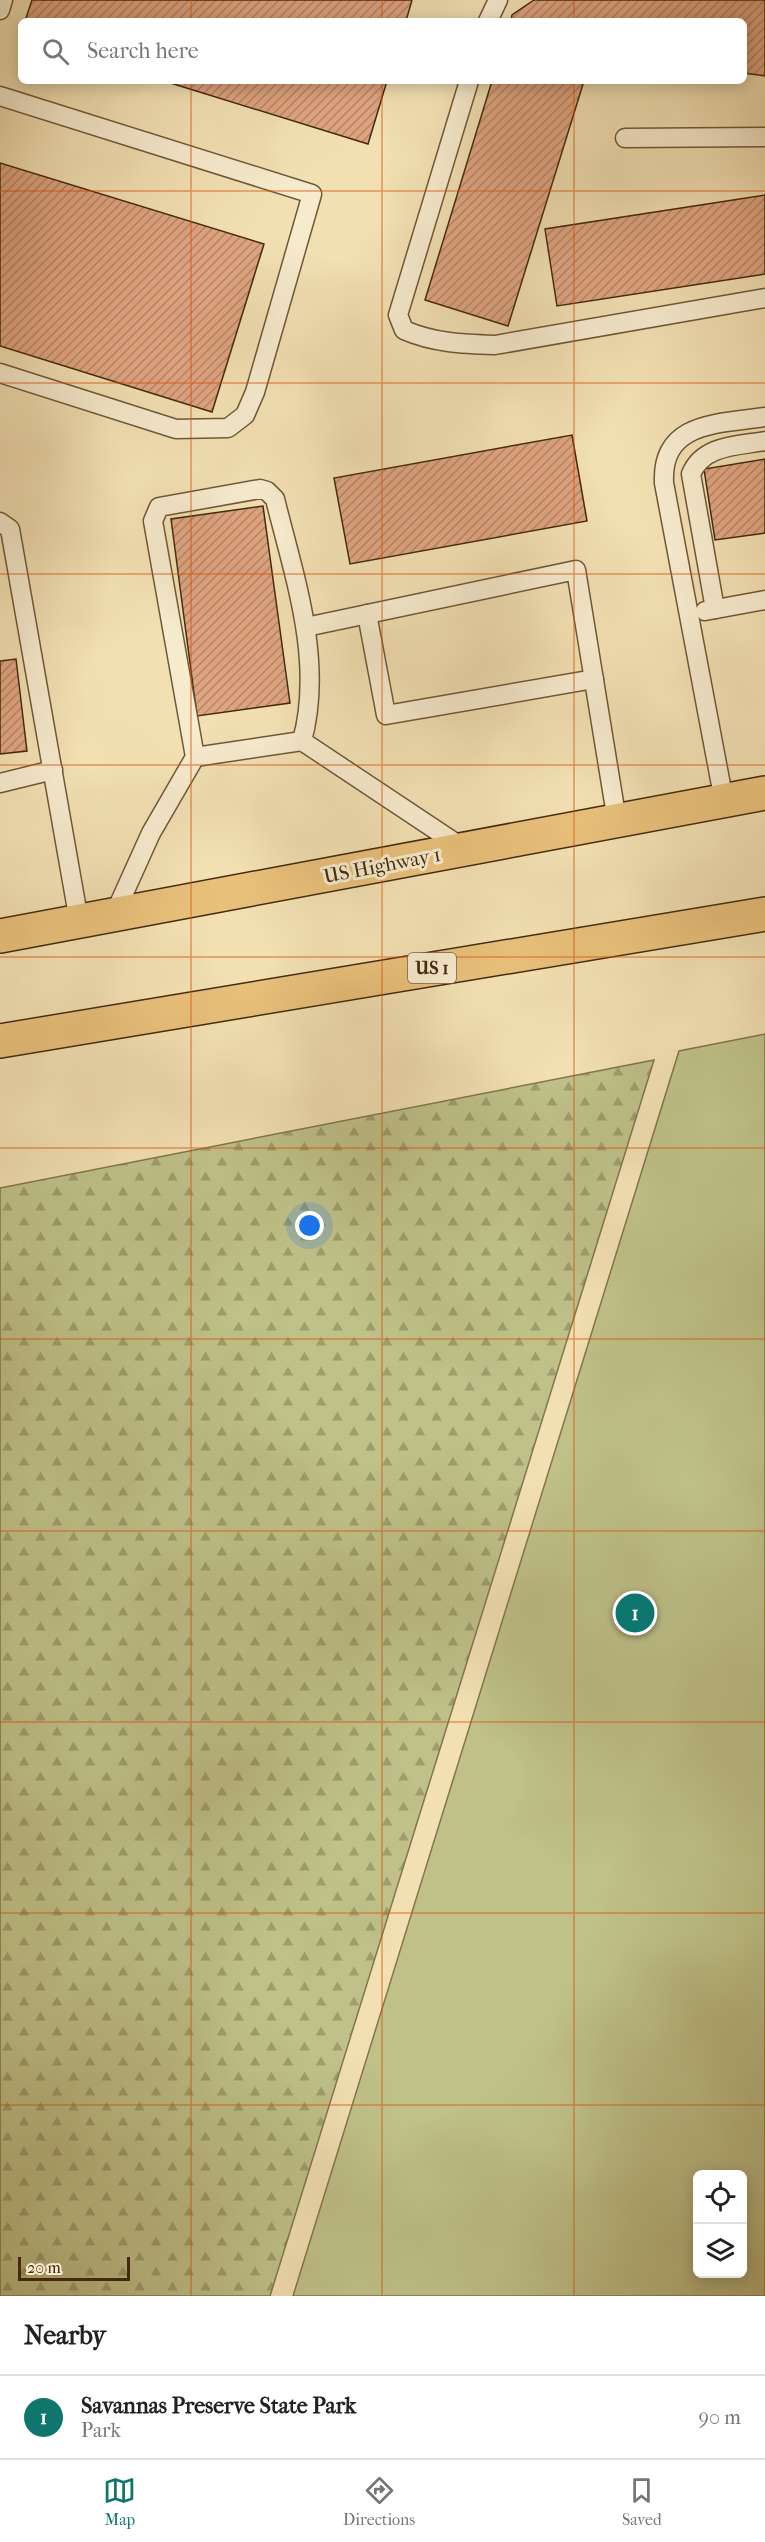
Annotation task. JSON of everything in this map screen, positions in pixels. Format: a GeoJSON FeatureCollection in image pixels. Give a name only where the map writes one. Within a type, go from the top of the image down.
{"type":"FeatureCollection","features":[{"type":"Feature","properties":{"kind":"main road","name":"US Highway 1"},"geometry":{"type":"LineString","coordinates":[[0,936],[765,793]]}},
{"type":"Feature","properties":{"kind":"main road","name":"US 1"},"geometry":{"type":"LineString","coordinates":[[0,1041],[765,914]]}},
{"type":"Feature","properties":{"kind":"lane"},"geometry":{"type":"LineString","coordinates":[[0,9],[3,0]]}},
{"type":"Feature","properties":{"kind":"lane"},"geometry":{"type":"LineString","coordinates":[[490,18],[498,0]]}},
{"type":"Feature","properties":{"kind":"lane"},"geometry":{"type":"LineString","coordinates":[[468,84],[398,315],[404,330],[424,339],[456,344],[495,345],[765,297]]}},
{"type":"Feature","properties":{"kind":"lane"},"geometry":{"type":"LineString","coordinates":[[0,96],[312,194],[255,392],[245,415],[228,428],[176,429],[0,373]]}},
{"type":"Feature","properties":{"kind":"lane"},"geometry":{"type":"LineString","coordinates":[[625,138],[765,137]]}},
{"type":"Feature","properties":{"kind":"lane"},"geometry":{"type":"LineString","coordinates":[[724,801],[664,483],[663,466],[672,444],[694,428],[765,417]]}},
{"type":"Feature","properties":{"kind":"lane"},"geometry":{"type":"LineString","coordinates":[[715,609],[691,474],[702,455],[722,448],[765,441]]}},
{"type":"Feature","properties":{"kind":"lane"},"geometry":{"type":"LineString","coordinates":[[114,915],[151,833],[195,757],[153,521],[159,507],[260,489],[267,491],[275,499],[306,627],[309,703],[302,741]]}},
{"type":"Feature","properties":{"kind":"lane"},"geometry":{"type":"LineString","coordinates":[[0,522],[10,529],[79,921]]}},
{"type":"Feature","properties":{"kind":"lane"},"geometry":{"type":"LineString","coordinates":[[306,627],[576,570],[617,821]]}},
{"type":"Feature","properties":{"kind":"lane"},"geometry":{"type":"LineString","coordinates":[[689,615],[765,600]]}},
{"type":"Feature","properties":{"kind":"lane"},"geometry":{"type":"LineString","coordinates":[[367,615],[386,715],[594,679]]}},
{"type":"Feature","properties":{"kind":"lane"},"geometry":{"type":"LineString","coordinates":[[195,757],[302,741],[465,849]]}},
{"type":"Feature","properties":{"kind":"lane"},"geometry":{"type":"LineString","coordinates":[[0,783],[52,770]]}},
{"type":"Feature","properties":{"kind":"green space"},"geometry":{"type":"Polygon","coordinates":[[[765,1034],[765,2296],[293,2296],[679,1051],[765,1034]]]}},
{"type":"Feature","properties":{"kind":"green space"},"geometry":{"type":"Polygon","coordinates":[[[654,1060],[270,2296],[0,2296],[0,1188],[654,1060]]]}},
{"type":"Feature","properties":{"kind":"building"},"geometry":{"type":"Polygon","coordinates":[[[32,0],[412,0],[407,18],[26,18],[32,0]]]}},
{"type":"Feature","properties":{"kind":"building"},"geometry":{"type":"Polygon","coordinates":[[[534,0],[765,0],[765,76],[747,73],[747,18],[512,18],[512,15],[534,0]]]}},
{"type":"Feature","properties":{"kind":"building"},"geometry":{"type":"Polygon","coordinates":[[[174,84],[386,84],[368,144],[174,84]]]}},
{"type":"Feature","properties":{"kind":"building"},"geometry":{"type":"Polygon","coordinates":[[[491,84],[583,84],[508,326],[425,300],[491,84]]]}},
{"type":"Feature","properties":{"kind":"building"},"geometry":{"type":"Polygon","coordinates":[[[0,163],[264,244],[212,412],[0,346],[0,163]]]}},
{"type":"Feature","properties":{"kind":"building"},"geometry":{"type":"Polygon","coordinates":[[[765,195],[765,274],[557,306],[545,229],[765,195]]]}},
{"type":"Feature","properties":{"kind":"building"},"geometry":{"type":"Polygon","coordinates":[[[572,435],[587,521],[350,564],[334,478],[572,435]]]}},
{"type":"Feature","properties":{"kind":"building"},"geometry":{"type":"Polygon","coordinates":[[[765,459],[765,533],[715,540],[704,469],[765,459]]]}},
{"type":"Feature","properties":{"kind":"building"},"geometry":{"type":"Polygon","coordinates":[[[263,506],[290,703],[197,716],[171,519],[263,506]]]}},
{"type":"Feature","properties":{"kind":"building"},"geometry":{"type":"Polygon","coordinates":[[[16,659],[27,751],[0,754],[0,661],[16,659]]]}},
{"type":"Feature","properties":{"kind":"place","name":"Savannas Preserve State Park"},"geometry":{"type":"Point","coordinates":[635,1613]}}]}
